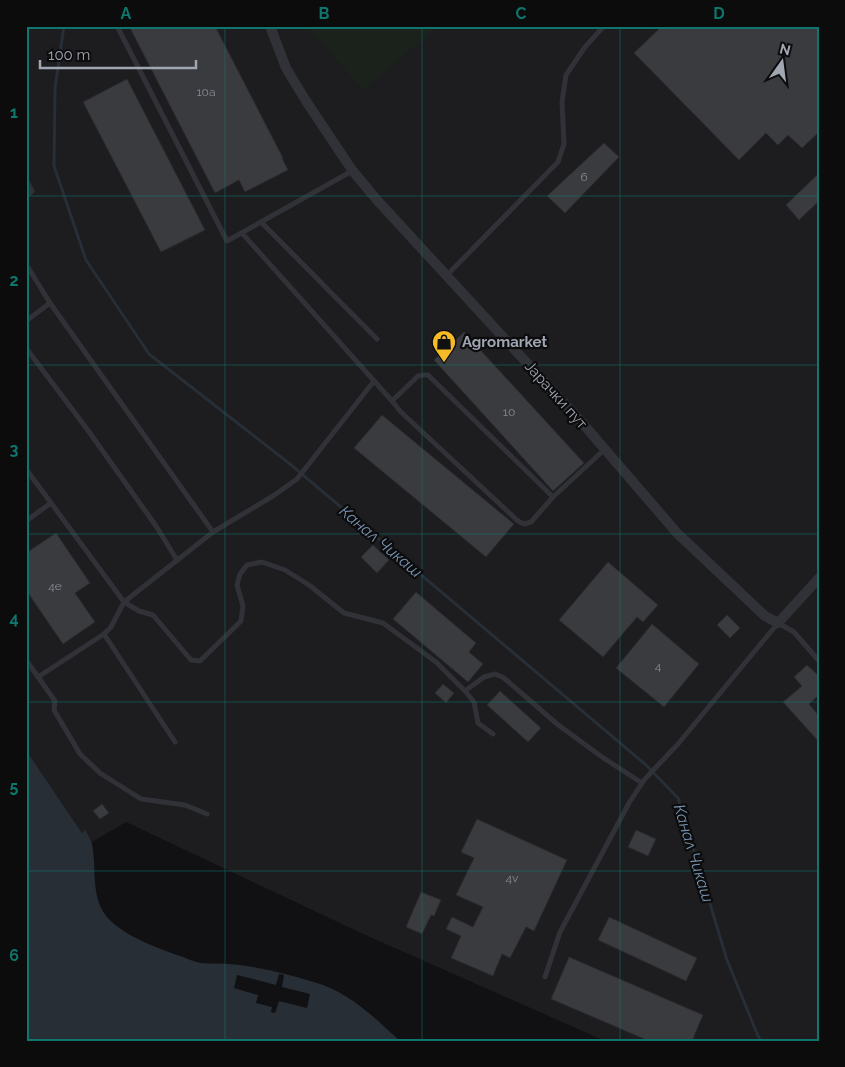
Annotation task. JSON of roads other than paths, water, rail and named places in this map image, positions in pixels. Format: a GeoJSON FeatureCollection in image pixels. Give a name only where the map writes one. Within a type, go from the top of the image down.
{"type":"FeatureCollection","features":[{"type":"Feature","properties":{"kind":"street","name":"Јарачки пут"},"geometry":{"type":"LineString","coordinates":[[270,26],[286,68],[306,101],[352,170],[377,200],[584,425],[677,533],[765,616],[778,623]]}},
{"type":"Feature","properties":{"kind":"street"},"geometry":{"type":"LineString","coordinates":[[778,623],[819,578]]}},
{"type":"Feature","properties":{"kind":"lane"},"geometry":{"type":"LineString","coordinates":[[117,26],[227,241],[352,170]]}},
{"type":"Feature","properties":{"kind":"lane"},"geometry":{"type":"LineString","coordinates":[[446,276],[558,162],[564,144],[562,102],[566,75],[604,26]]}},
{"type":"Feature","properties":{"kind":"lane"},"geometry":{"type":"LineString","coordinates":[[26,180],[32,191],[26,196]]}},
{"type":"Feature","properties":{"kind":"lane"},"geometry":{"type":"LineString","coordinates":[[261,222],[377,339]]}},
{"type":"Feature","properties":{"kind":"lane"},"geometry":{"type":"LineString","coordinates":[[242,233],[401,412],[518,521],[524,524],[531,522],[553,497],[605,449]]}},
{"type":"Feature","properties":{"kind":"lane"},"geometry":{"type":"LineString","coordinates":[[26,264],[50,303],[212,532]]}},
{"type":"Feature","properties":{"kind":"lane"},"geometry":{"type":"LineString","coordinates":[[26,321],[50,303]]}},
{"type":"Feature","properties":{"kind":"lane"},"geometry":{"type":"LineString","coordinates":[[26,348],[87,429],[156,526],[177,560]]}},
{"type":"Feature","properties":{"kind":"lane"},"geometry":{"type":"LineString","coordinates":[[392,401],[418,376],[428,375],[553,497]]}},
{"type":"Feature","properties":{"kind":"lane"},"geometry":{"type":"LineString","coordinates":[[38,677],[104,634],[111,628],[124,602],[212,532],[273,496],[297,479],[374,381]]}},
{"type":"Feature","properties":{"kind":"lane"},"geometry":{"type":"LineString","coordinates":[[26,469],[124,602],[139,611],[153,615],[191,660],[200,660],[240,622],[244,606],[237,585],[240,574],[247,565],[262,562],[285,570],[309,584],[344,613],[383,623],[436,662],[474,702],[478,722],[493,734]]}},
{"type":"Feature","properties":{"kind":"lane"},"geometry":{"type":"LineString","coordinates":[[26,521],[51,503]]}},
{"type":"Feature","properties":{"kind":"lane"},"geometry":{"type":"LineString","coordinates":[[545,978],[560,932],[629,804],[643,782],[678,744],[778,623],[794,632],[819,661]]}},
{"type":"Feature","properties":{"kind":"lane"},"geometry":{"type":"LineString","coordinates":[[104,634],[175,742]]}},
{"type":"Feature","properties":{"kind":"lane"},"geometry":{"type":"LineString","coordinates":[[26,660],[55,701],[54,710],[80,754],[100,774],[141,799],[185,805],[207,814]]}},
{"type":"Feature","properties":{"kind":"lane"},"geometry":{"type":"LineString","coordinates":[[465,692],[484,677],[495,674],[504,678],[557,724],[602,757],[643,782]]}},
{"type":"Feature","properties":{"kind":"waterway","name":"Канал Чикаш"},"geometry":{"type":"LineString","coordinates":[[64,26],[55,88],[54,166],[86,260],[149,354],[290,464],[646,765],[678,798],[727,960],[761,1041]]}},
{"type":"Feature","properties":{"kind":"place","name":"Agromarket"},"geometry":{"type":"Point","coordinates":[444,363]}}]}
